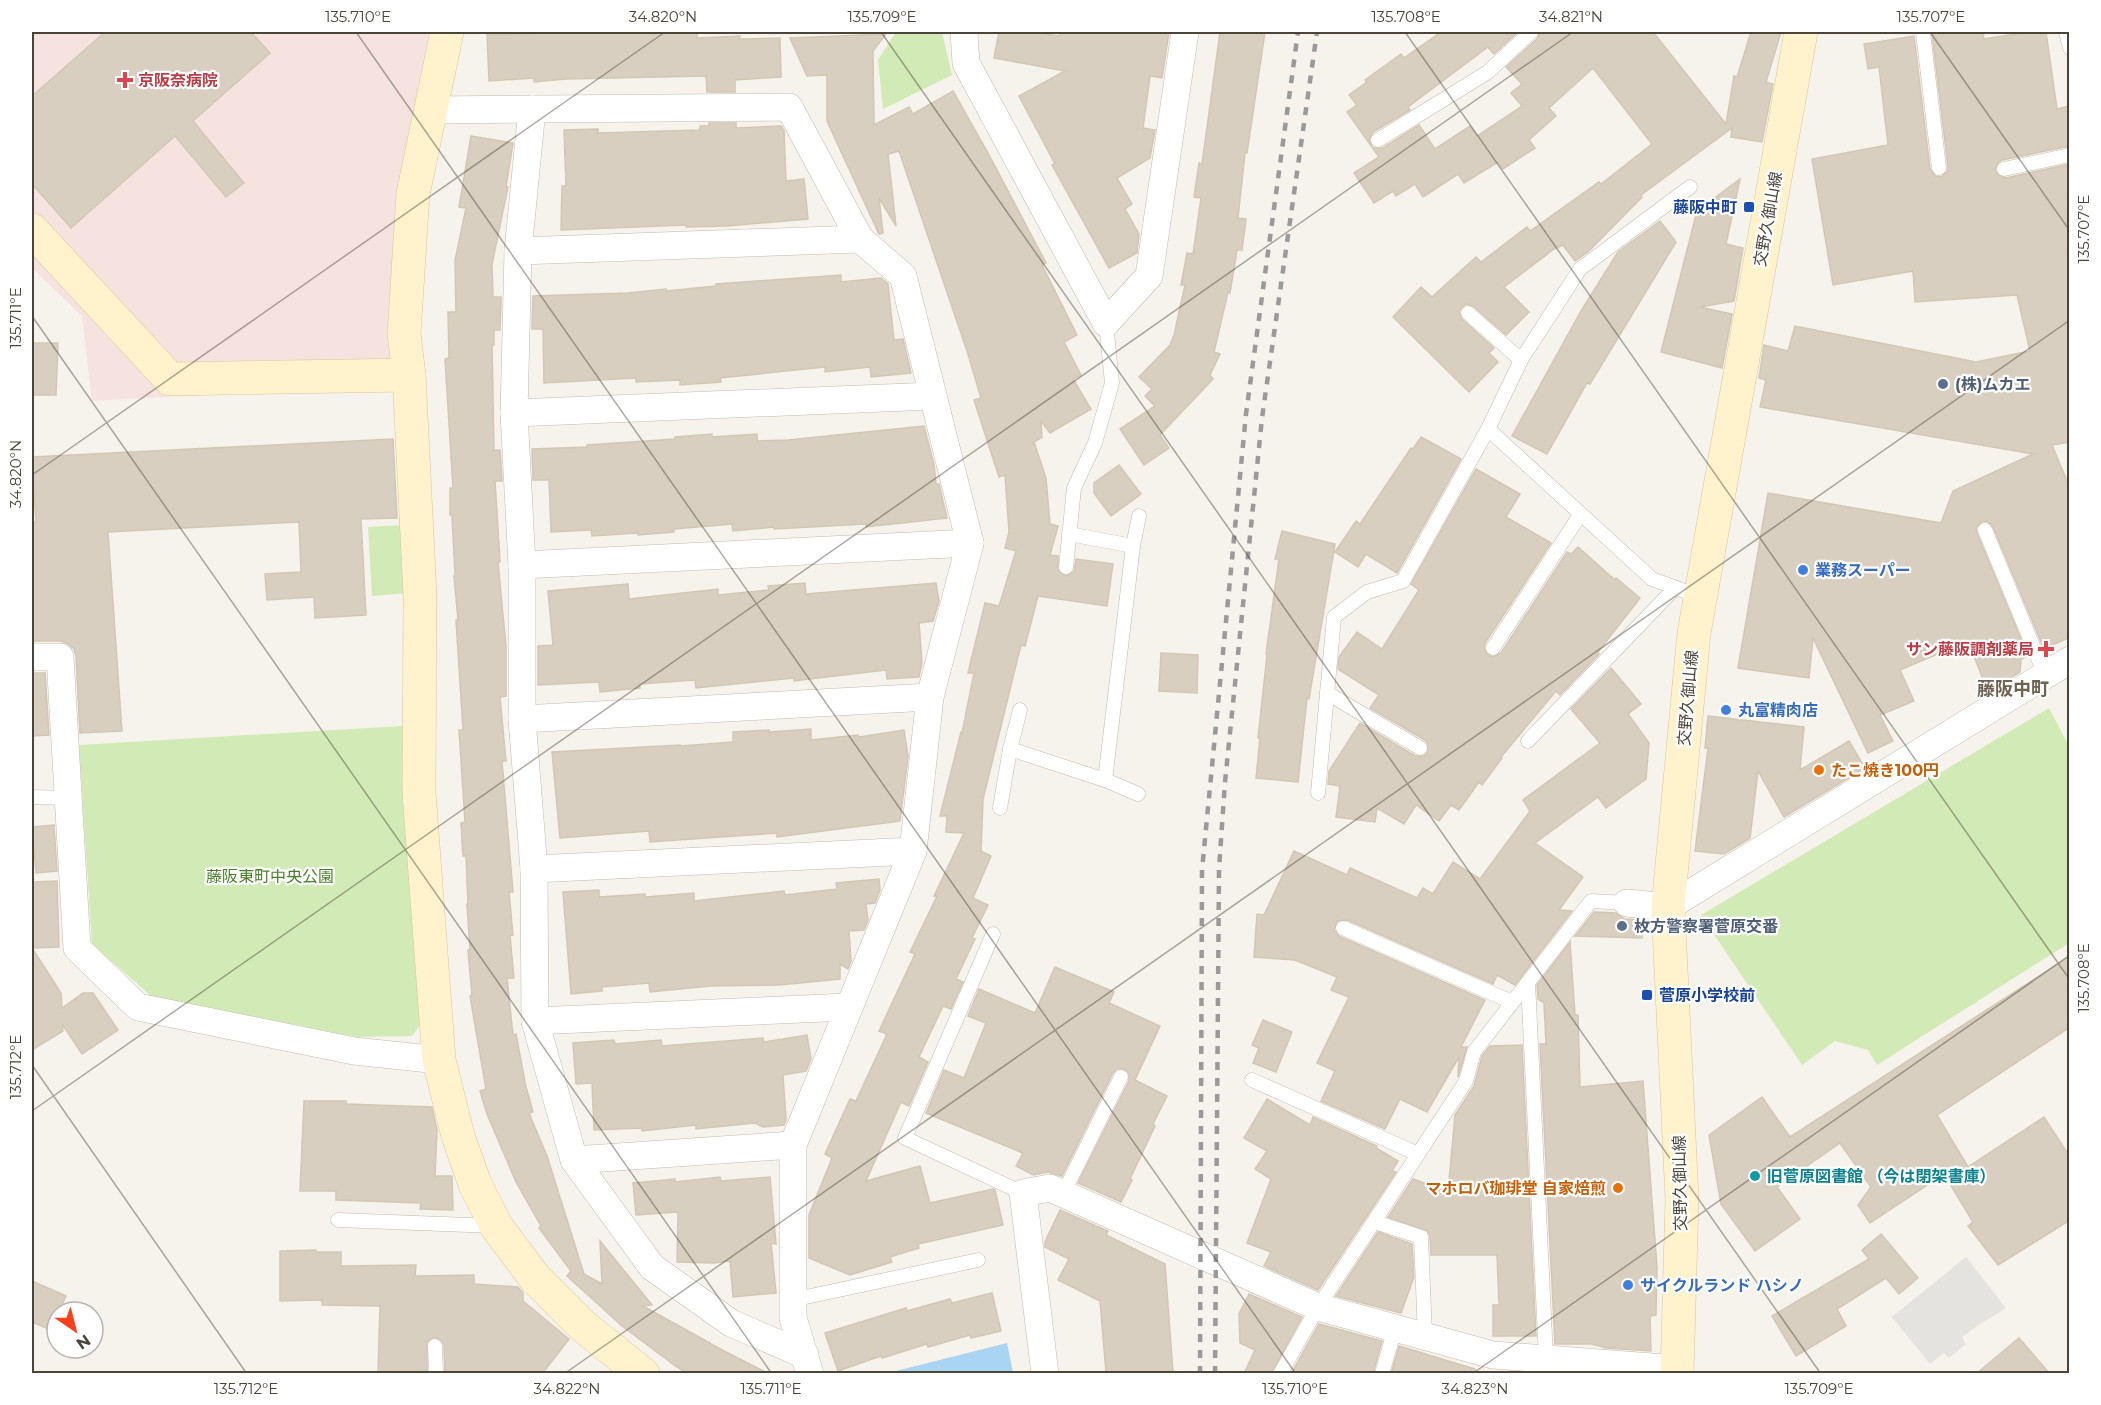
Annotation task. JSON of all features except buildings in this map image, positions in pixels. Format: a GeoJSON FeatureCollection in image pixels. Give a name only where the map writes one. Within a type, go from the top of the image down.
{"type":"FeatureCollection","features":[{"type":"Feature","properties":{"kind":"street"},"geometry":{"type":"LineString","coordinates":[[447,32],[413,194],[404,334],[409,375],[420,595],[419,792],[439,1060],[458,1136],[476,1184],[496,1226],[543,1286],[583,1326],[643,1374]]}},
{"type":"Feature","properties":{"kind":"street"},"geometry":{"type":"LineString","coordinates":[[964,32],[966,63],[1106,323],[1149,276],[1185,32]]}},
{"type":"Feature","properties":{"kind":"street","name":"交野久御山線"},"geometry":{"type":"LineString","coordinates":[[1678,1371],[1682,1199],[1668,907],[1694,633],[1688,593],[1801,32]]}},
{"type":"Feature","properties":{"kind":"street"},"geometry":{"type":"LineString","coordinates":[[429,110],[789,107],[860,239],[903,276],[970,543],[930,697],[913,851],[793,1145],[793,1318],[808,1365]]}},
{"type":"Feature","properties":{"kind":"street"},"geometry":{"type":"LineString","coordinates":[[532,109],[518,251],[514,412],[522,565],[522,719],[534,869],[535,1021],[574,1161],[652,1267],[731,1323],[808,1365]]}},
{"type":"Feature","properties":{"kind":"street"},"geometry":{"type":"LineString","coordinates":[[32,230],[170,379],[409,375]]}},
{"type":"Feature","properties":{"kind":"street"},"geometry":{"type":"LineString","coordinates":[[518,251],[860,239]]}},
{"type":"Feature","properties":{"kind":"street"},"geometry":{"type":"LineString","coordinates":[[514,412],[933,396]]}},
{"type":"Feature","properties":{"kind":"street"},"geometry":{"type":"LineString","coordinates":[[522,565],[970,543]]}},
{"type":"Feature","properties":{"kind":"street"},"geometry":{"type":"LineString","coordinates":[[32,657],[60,657],[76,948],[138,1007],[354,1051],[439,1060]]}},
{"type":"Feature","properties":{"kind":"street"},"geometry":{"type":"LineString","coordinates":[[1627,903],[1668,907],[2070,660]]}},
{"type":"Feature","properties":{"kind":"street"},"geometry":{"type":"LineString","coordinates":[[522,719],[930,697]]}},
{"type":"Feature","properties":{"kind":"street"},"geometry":{"type":"LineString","coordinates":[[534,869],[913,851]]}},
{"type":"Feature","properties":{"kind":"street"},"geometry":{"type":"LineString","coordinates":[[535,1021],[848,1007]]}},
{"type":"Feature","properties":{"kind":"street"},"geometry":{"type":"LineString","coordinates":[[574,1161],[793,1145]]}},
{"type":"Feature","properties":{"kind":"street"},"geometry":{"type":"LineString","coordinates":[[1045,1374],[1023,1193],[1050,1188],[1318,1307],[1493,1355],[1678,1371]]}},
{"type":"Feature","properties":{"kind":"lane"},"geometry":{"type":"LineString","coordinates":[[1378,140],[1488,72],[1531,32]]}},
{"type":"Feature","properties":{"kind":"lane"},"geometry":{"type":"LineString","coordinates":[[1923,32],[1939,168]]}},
{"type":"Feature","properties":{"kind":"lane"},"geometry":{"type":"LineString","coordinates":[[2066,32],[2070,48]]}},
{"type":"Feature","properties":{"kind":"lane"},"geometry":{"type":"LineString","coordinates":[[2004,169],[2070,155]]}},
{"type":"Feature","properties":{"kind":"lane"},"geometry":{"type":"LineString","coordinates":[[1318,793],[1334,617],[1366,592],[1403,581],[1488,429],[1521,360],[1580,269],[1690,187]]}},
{"type":"Feature","properties":{"kind":"lane"},"geometry":{"type":"LineString","coordinates":[[1468,313],[1521,360]]}},
{"type":"Feature","properties":{"kind":"lane"},"geometry":{"type":"LineString","coordinates":[[1066,567],[1074,488],[1095,443],[1112,383],[1106,323]]}},
{"type":"Feature","properties":{"kind":"lane"},"geometry":{"type":"LineString","coordinates":[[1488,429],[1652,579],[1688,593],[1528,741]]}},
{"type":"Feature","properties":{"kind":"lane"},"geometry":{"type":"LineString","coordinates":[[1493,648],[1580,515]]}},
{"type":"Feature","properties":{"kind":"lane"},"geometry":{"type":"LineString","coordinates":[[1105,780],[1138,516]]}},
{"type":"Feature","properties":{"kind":"lane"},"geometry":{"type":"LineString","coordinates":[[1985,530],[2045,675]]}},
{"type":"Feature","properties":{"kind":"lane"},"geometry":{"type":"LineString","coordinates":[[1069,534],[1133,546]]}},
{"type":"Feature","properties":{"kind":"lane"},"geometry":{"type":"LineString","coordinates":[[1327,693],[1420,748]]}},
{"type":"Feature","properties":{"kind":"lane"},"geometry":{"type":"LineString","coordinates":[[1000,808],[1010,748],[1020,710]]}},
{"type":"Feature","properties":{"kind":"lane"},"geometry":{"type":"LineString","coordinates":[[1010,748],[1105,780],[1138,794]]}},
{"type":"Feature","properties":{"kind":"lane"},"geometry":{"type":"LineString","coordinates":[[32,797],[68,798]]}},
{"type":"Feature","properties":{"kind":"lane"},"geometry":{"type":"LineString","coordinates":[[1280,1374],[1318,1307],[1466,1081],[1473,1052],[1591,901],[1627,903]]}},
{"type":"Feature","properties":{"kind":"lane"},"geometry":{"type":"LineString","coordinates":[[1343,928],[1512,1002]]}},
{"type":"Feature","properties":{"kind":"lane"},"geometry":{"type":"LineString","coordinates":[[993,934],[905,1138],[1023,1193]]}},
{"type":"Feature","properties":{"kind":"lane"},"geometry":{"type":"LineString","coordinates":[[1528,982],[1546,1358]]}},
{"type":"Feature","properties":{"kind":"lane"},"geometry":{"type":"LineString","coordinates":[[1063,1194],[1121,1077]]}},
{"type":"Feature","properties":{"kind":"lane"},"geometry":{"type":"LineString","coordinates":[[1252,1080],[1418,1154]]}},
{"type":"Feature","properties":{"kind":"lane"},"geometry":{"type":"LineString","coordinates":[[338,1220],[496,1226]]}},
{"type":"Feature","properties":{"kind":"lane"},"geometry":{"type":"LineString","coordinates":[[1375,1222],[1421,1237],[1425,1336]]}},
{"type":"Feature","properties":{"kind":"lane"},"geometry":{"type":"LineString","coordinates":[[792,1300],[978,1260]]}},
{"type":"Feature","properties":{"kind":"lane"},"geometry":{"type":"LineString","coordinates":[[1382,1374],[1395,1328]]}},
{"type":"Feature","properties":{"kind":"lane"},"geometry":{"type":"LineString","coordinates":[[435,1346],[436,1374]]}},
{"type":"Feature","properties":{"kind":"shaded area"},"geometry":{"type":"Polygon","coordinates":[[[32,32],[437,32],[396,385],[92,401],[82,316],[32,268],[32,32]]]}},
{"type":"Feature","properties":{"kind":"shaded area"},"geometry":{"type":"Polygon","coordinates":[[[1966,1257],[2006,1308],[1962,1337],[1966,1344],[1949,1358],[1944,1353],[1930,1364],[1892,1317],[1966,1257]]]}},
{"type":"Feature","properties":{"kind":"green space"},"geometry":{"type":"Polygon","coordinates":[[[896,32],[942,32],[952,75],[883,109],[878,60],[896,32]]]}},
{"type":"Feature","properties":{"kind":"green space"},"geometry":{"type":"Polygon","coordinates":[[[404,525],[409,593],[372,596],[368,527],[404,525]]]}},
{"type":"Feature","properties":{"kind":"green space"},"geometry":{"type":"Polygon","coordinates":[[[2049,708],[2069,746],[2069,943],[1877,1065],[1868,1050],[1835,1041],[1802,1065],[1701,915],[2049,708]]]}},
{"type":"Feature","properties":{"kind":"green space","name":"藤阪東町中央公園"},"geometry":{"type":"Polygon","coordinates":[[[403,726],[423,1021],[412,1036],[357,1037],[151,996],[92,944],[79,745],[403,726]]]}},
{"type":"Feature","properties":{"kind":"water"},"geometry":{"type":"Polygon","coordinates":[[[1007,1343],[1013,1373],[888,1373],[1007,1343]]]}},
{"type":"Feature","properties":{"kind":"railway"},"geometry":{"type":"LineString","coordinates":[[1200,1374],[1202,870],[1246,414],[1298,32]]}},
{"type":"Feature","properties":{"kind":"railway"},"geometry":{"type":"LineString","coordinates":[[1215,1374],[1219,869],[1225,782],[1262,418],[1317,32]]}},
{"type":"Feature","properties":{"kind":"place","name":"京阪奈病院"},"geometry":{"type":"Point","coordinates":[125,80]}},
{"type":"Feature","properties":{"kind":"place","name":"藤阪中町"},"geometry":{"type":"Point","coordinates":[1749,207]}},
{"type":"Feature","properties":{"kind":"place","name":"(株)ムカエ"},"geometry":{"type":"Point","coordinates":[1943,384]}},
{"type":"Feature","properties":{"kind":"place","name":"業務スーパー"},"geometry":{"type":"Point","coordinates":[1803,570]}},
{"type":"Feature","properties":{"kind":"place","name":"サン藤阪調剤薬局"},"geometry":{"type":"Point","coordinates":[2046,649]}},
{"type":"Feature","properties":{"kind":"place","name":"丸富精肉店"},"geometry":{"type":"Point","coordinates":[1726,710]}},
{"type":"Feature","properties":{"kind":"place","name":"たこ焼き100円"},"geometry":{"type":"Point","coordinates":[1819,770]}},
{"type":"Feature","properties":{"kind":"place","name":"枚方警察署菅原交番"},"geometry":{"type":"Point","coordinates":[1622,926]}},
{"type":"Feature","properties":{"kind":"place","name":"菅原小学校前"},"geometry":{"type":"Point","coordinates":[1647,995]}},
{"type":"Feature","properties":{"kind":"place","name":"旧菅原図書館 （今は閉架書庫）"},"geometry":{"type":"Point","coordinates":[1755,1176]}},
{"type":"Feature","properties":{"kind":"place","name":"マホロバ珈琲堂 自家焙煎"},"geometry":{"type":"Point","coordinates":[1618,1188]}},
{"type":"Feature","properties":{"kind":"place","name":"サイクルランド ハシノ"},"geometry":{"type":"Point","coordinates":[1628,1285]}},
{"type":"Feature","properties":{"kind":"district","name":"藤阪中町"},"geometry":{"type":"Point","coordinates":[2013,689]}}]}
